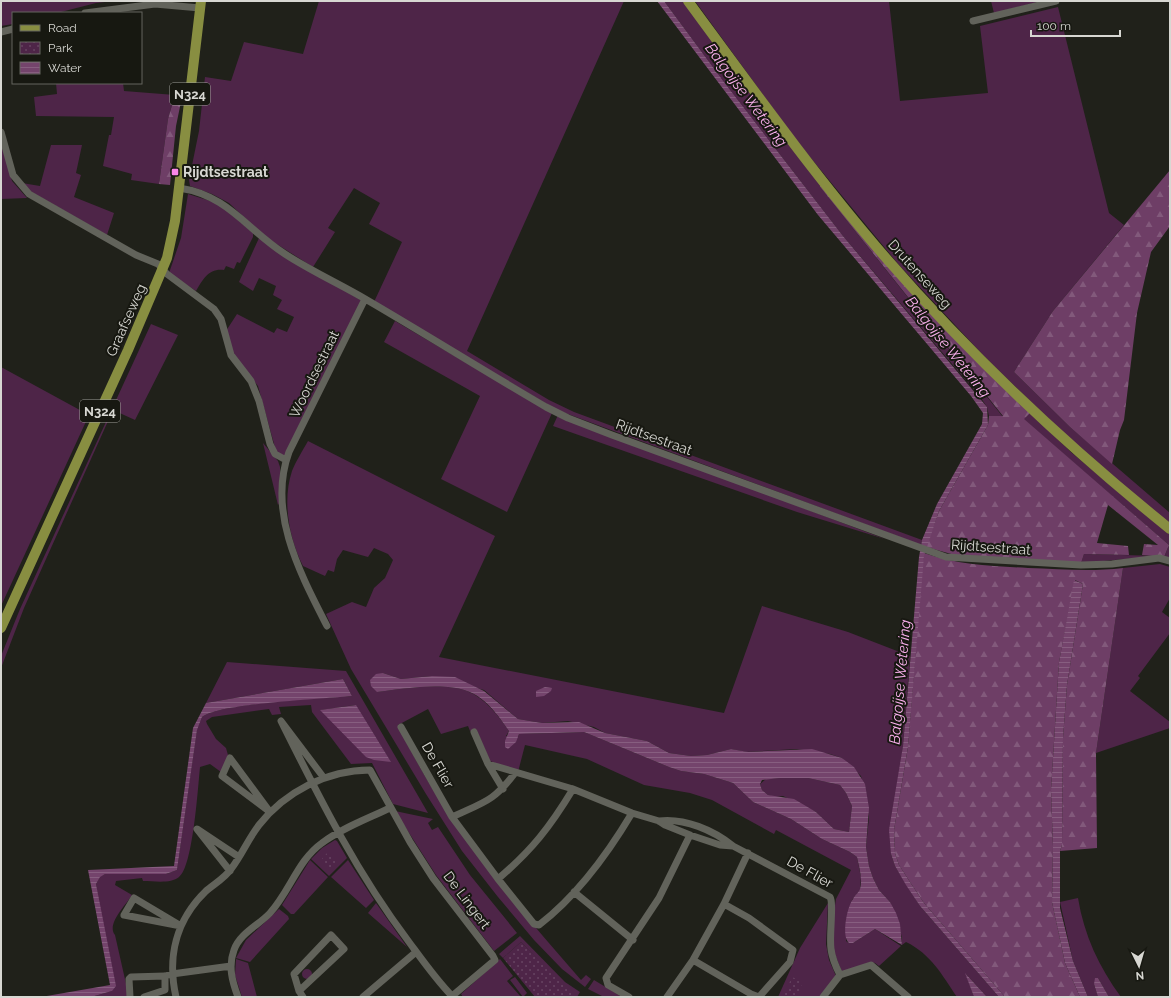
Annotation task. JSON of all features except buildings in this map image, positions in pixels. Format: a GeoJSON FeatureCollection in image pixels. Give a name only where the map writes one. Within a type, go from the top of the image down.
{"type":"FeatureCollection","features":[{"type":"Feature","properties":{"kind":"main road","name":"Drutenseweg"},"geometry":{"type":"LineString","coordinates":[[688,1],[823,182],[919,295],[988,366],[1053,429],[1122,490],[1170,529]]}},
{"type":"Feature","properties":{"kind":"main road","name":"Graafseweg"},"geometry":{"type":"LineString","coordinates":[[1,628],[162,270],[172,239],[201,4]]}},
{"type":"Feature","properties":{"kind":"street"},"geometry":{"type":"LineString","coordinates":[[973,21],[1056,1]]}},
{"type":"Feature","properties":{"kind":"street"},"geometry":{"type":"LineString","coordinates":[[93,12],[155,4],[201,4]]}},
{"type":"Feature","properties":{"kind":"street"},"geometry":{"type":"LineString","coordinates":[[1,32],[12,29]]}},
{"type":"Feature","properties":{"kind":"street"},"geometry":{"type":"LineString","coordinates":[[1,132],[13,175],[29,194],[136,255],[158,264],[162,270],[214,309],[221,319],[231,355],[250,381],[259,401],[270,444],[275,454],[286,460]]}},
{"type":"Feature","properties":{"kind":"street","name":"Rijdtsestraat"},"geometry":{"type":"LineString","coordinates":[[179,188],[192,190],[219,201],[235,213],[263,239],[285,255],[366,299],[568,418],[917,548],[958,559],[1081,565],[1112,564],[1159,558],[1170,561]]}},
{"type":"Feature","properties":{"kind":"street","name":"Woordsestraat"},"geometry":{"type":"LineString","coordinates":[[326,626],[289,544],[282,488],[284,470],[286,460],[366,299]]}},
{"type":"Feature","properties":{"kind":"street","name":"De Lingert"},"geometry":{"type":"LineString","coordinates":[[176,997],[172,974],[175,943],[181,926],[196,902],[230,871],[258,825],[270,812],[290,796],[312,782],[359,770],[370,770],[390,808],[433,878],[495,960],[452,997],[416,952],[377,899],[338,833],[312,782],[281,721],[324,778]]}},
{"type":"Feature","properties":{"kind":"street","name":"De Flier"},"geometry":{"type":"LineString","coordinates":[[401,727],[452,816],[498,879],[534,924],[539,925],[574,892],[614,843],[632,813]]}},
{"type":"Feature","properties":{"kind":"street"},"geometry":{"type":"LineString","coordinates":[[474,732],[488,764],[503,789]]}},
{"type":"Feature","properties":{"kind":"street"},"geometry":{"type":"LineString","coordinates":[[230,758],[234,764],[270,812],[222,776],[230,758]]}},
{"type":"Feature","properties":{"kind":"street","name":"De Flier"},"geometry":{"type":"LineString","coordinates":[[488,764],[573,789],[632,813],[659,821],[690,835],[720,845],[733,846]]}},
{"type":"Feature","properties":{"kind":"street"},"geometry":{"type":"LineString","coordinates":[[452,816],[480,806],[493,798],[503,789],[515,773]]}},
{"type":"Feature","properties":{"kind":"street"},"geometry":{"type":"LineString","coordinates":[[498,879],[539,841],[556,818],[573,789]]}},
{"type":"Feature","properties":{"kind":"street"},"geometry":{"type":"LineString","coordinates":[[238,997],[233,982],[231,966],[235,947],[244,936],[265,918],[277,904],[307,857],[322,842],[390,808]]}},
{"type":"Feature","properties":{"kind":"street","name":"De Flier"},"geometry":{"type":"LineString","coordinates":[[659,821],[666,820],[697,826],[830,897],[833,906],[830,921],[831,950],[840,975]]}},
{"type":"Feature","properties":{"kind":"street"},"geometry":{"type":"LineString","coordinates":[[230,871],[196,830],[239,857]]}},
{"type":"Feature","properties":{"kind":"street"},"geometry":{"type":"LineString","coordinates":[[629,997],[608,985],[606,978],[633,940],[659,898],[690,835]]}},
{"type":"Feature","properties":{"kind":"street"},"geometry":{"type":"LineString","coordinates":[[667,997],[693,960],[724,904],[748,853]]}},
{"type":"Feature","properties":{"kind":"street"},"geometry":{"type":"LineString","coordinates":[[574,892],[633,940]]}},
{"type":"Feature","properties":{"kind":"street"},"geometry":{"type":"LineString","coordinates":[[134,898],[181,926],[153,920],[124,915],[134,898]]}},
{"type":"Feature","properties":{"kind":"street"},"geometry":{"type":"LineString","coordinates":[[693,960],[751,994],[759,997],[790,962],[793,950],[749,918],[724,904]]}},
{"type":"Feature","properties":{"kind":"street"},"geometry":{"type":"LineString","coordinates":[[331,935],[344,949],[301,994],[294,974],[331,935]]}},
{"type":"Feature","properties":{"kind":"street"},"geometry":{"type":"LineString","coordinates":[[363,997],[416,952]]}},
{"type":"Feature","properties":{"kind":"street"},"geometry":{"type":"LineString","coordinates":[[823,997],[840,975],[872,965],[908,997]]}},
{"type":"Feature","properties":{"kind":"street"},"geometry":{"type":"LineString","coordinates":[[130,997],[129,979],[131,977],[164,976],[231,966]]}},
{"type":"Feature","properties":{"kind":"street"},"geometry":{"type":"LineString","coordinates":[[144,997],[165,990],[164,976]]}},
{"type":"Feature","properties":{"kind":"green space"},"geometry":{"type":"Polygon","coordinates":[[[1,1],[114,1],[96,3],[61,12],[12,12],[12,24],[1,26],[1,1]]]}},
{"type":"Feature","properties":{"kind":"green space"},"geometry":{"type":"Polygon","coordinates":[[[319,1],[624,1],[467,351],[549,400],[574,412],[922,540],[921,545],[557,410],[374,302],[402,242],[369,224],[380,203],[354,188],[328,228],[335,232],[313,267],[264,236],[229,203],[212,194],[190,186],[189,180],[199,131],[205,77],[231,81],[244,42],[303,54],[319,1]]]}},
{"type":"Feature","properties":{"kind":"green space"},"geometry":{"type":"Polygon","coordinates":[[[664,1],[684,1],[821,184],[820,187],[1003,417],[989,416],[987,407],[981,398],[843,236],[724,82],[664,1]]]}},
{"type":"Feature","properties":{"kind":"green space"},"geometry":{"type":"Polygon","coordinates":[[[695,1],[889,1],[900,101],[988,93],[980,26],[1058,7],[1109,213],[1124,225],[1053,311],[1014,372],[1070,427],[1170,513],[1170,525],[1069,439],[983,355],[899,265],[796,140],[695,1]]]}},
{"type":"Feature","properties":{"kind":"green space"},"geometry":{"type":"Polygon","coordinates":[[[991,1],[1042,1],[994,13],[991,1]]]}},
{"type":"Feature","properties":{"kind":"green space"},"geometry":{"type":"Polygon","coordinates":[[[56,84],[123,84],[124,91],[175,95],[168,119],[159,184],[131,180],[132,174],[103,166],[114,117],[36,116],[34,97],[57,94],[56,84]]]}},
{"type":"Feature","properties":{"kind":"green space"},"geometry":{"type":"Polygon","coordinates":[[[175,95],[182,97],[176,126],[170,185],[159,184],[168,119],[175,95]]]}},
{"type":"Feature","properties":{"kind":"green space"},"geometry":{"type":"Polygon","coordinates":[[[1,137],[12,181],[27,198],[1,199],[1,137]]]}},
{"type":"Feature","properties":{"kind":"green space"},"geometry":{"type":"Polygon","coordinates":[[[51,145],[82,145],[76,173],[81,175],[74,197],[114,213],[107,235],[28,190],[22,183],[40,186],[51,145]]]}},
{"type":"Feature","properties":{"kind":"green space"},"geometry":{"type":"Polygon","coordinates":[[[1170,170],[1170,226],[1151,252],[1137,313],[1124,420],[1120,430],[1112,464],[1070,427],[1014,372],[1053,311],[1170,170]]]}},
{"type":"Feature","properties":{"kind":"green space"},"geometry":{"type":"Polygon","coordinates":[[[821,184],[1030,413],[1024,419],[1169,545],[1164,557],[1142,555],[1144,544],[1158,545],[1108,505],[1097,543],[1128,546],[1129,555],[1084,554],[1081,563],[955,555],[926,547],[939,511],[988,425],[989,416],[1003,416],[820,187],[821,184]]]}},
{"type":"Feature","properties":{"kind":"green space"},"geometry":{"type":"Polygon","coordinates":[[[188,194],[220,204],[253,233],[253,237],[240,263],[237,262],[234,269],[226,266],[224,270],[210,273],[196,291],[169,273],[181,238],[188,194]]]}},
{"type":"Feature","properties":{"kind":"green space"},"geometry":{"type":"Polygon","coordinates":[[[259,238],[362,301],[285,455],[282,455],[276,451],[258,386],[234,356],[226,331],[237,314],[274,333],[277,328],[287,332],[294,317],[277,309],[282,300],[273,295],[276,286],[259,278],[253,291],[239,282],[259,238]]]}},
{"type":"Feature","properties":{"kind":"green space"},"geometry":{"type":"Polygon","coordinates":[[[395,321],[552,413],[507,512],[441,479],[480,396],[384,342],[395,321]]]}},
{"type":"Feature","properties":{"kind":"green space"},"geometry":{"type":"Polygon","coordinates":[[[151,324],[178,335],[135,420],[113,410],[24,608],[1,668],[1,656],[20,609],[151,324]]]}},
{"type":"Feature","properties":{"kind":"green space"},"geometry":{"type":"Polygon","coordinates":[[[1,367],[89,415],[1,606],[1,367]]]}},
{"type":"Feature","properties":{"kind":"green space"},"geometry":{"type":"Polygon","coordinates":[[[1030,413],[1072,453],[1170,535],[1170,559],[1164,557],[1169,545],[1023,419],[1030,413]]]}},
{"type":"Feature","properties":{"kind":"green space"},"geometry":{"type":"Polygon","coordinates":[[[558,415],[885,539],[797,512],[553,426],[558,415]]]}},
{"type":"Feature","properties":{"kind":"green space"},"geometry":{"type":"Polygon","coordinates":[[[308,441],[495,536],[439,657],[724,713],[762,606],[848,632],[910,656],[903,746],[891,854],[895,866],[920,906],[999,997],[987,997],[966,974],[974,997],[957,997],[941,973],[929,959],[915,947],[906,942],[902,945],[902,937],[890,902],[879,890],[869,866],[866,847],[869,817],[861,776],[842,758],[830,754],[797,749],[747,752],[731,749],[707,755],[691,756],[669,753],[647,741],[605,733],[594,727],[568,721],[542,723],[518,719],[484,690],[432,676],[401,679],[383,673],[377,692],[410,688],[446,687],[457,688],[474,694],[491,708],[500,719],[509,731],[506,736],[518,737],[519,734],[584,732],[669,767],[681,771],[704,774],[733,783],[753,802],[791,819],[822,839],[850,852],[857,857],[861,877],[860,890],[852,900],[846,941],[853,943],[875,929],[901,946],[879,966],[871,962],[842,972],[834,952],[834,912],[836,899],[851,870],[776,830],[774,834],[712,800],[690,793],[644,785],[587,759],[525,745],[518,772],[490,761],[476,729],[470,731],[468,726],[441,734],[428,709],[398,725],[433,790],[492,875],[581,980],[586,975],[591,979],[585,987],[562,969],[534,940],[462,851],[351,669],[326,614],[352,602],[366,607],[374,588],[385,578],[393,560],[388,554],[374,548],[368,557],[343,550],[337,559],[334,572],[328,570],[325,576],[303,566],[294,544],[288,519],[287,507],[289,483],[292,471],[308,441]]]}},
{"type":"Feature","properties":{"kind":"green space"},"geometry":{"type":"Polygon","coordinates":[[[263,443],[278,461],[280,467],[280,502],[278,505],[263,443]]]}},
{"type":"Feature","properties":{"kind":"green space"},"geometry":{"type":"Polygon","coordinates":[[[924,553],[950,560],[988,566],[1075,570],[1123,568],[1096,753],[1097,848],[1060,851],[1062,845],[1063,738],[1067,685],[1083,584],[1075,580],[1059,662],[1051,790],[1053,847],[1052,902],[1065,963],[1080,997],[1005,997],[924,903],[899,865],[895,853],[894,830],[908,747],[924,553]]]}},
{"type":"Feature","properties":{"kind":"green space"},"geometry":{"type":"Polygon","coordinates":[[[1084,554],[1160,556],[1081,563],[1084,554]]]}},
{"type":"Feature","properties":{"kind":"green space"},"geometry":{"type":"Polygon","coordinates":[[[1160,564],[1170,567],[1170,598],[1162,612],[1170,618],[1170,633],[1138,676],[1140,678],[1130,691],[1170,722],[1170,728],[1096,753],[1123,568],[1160,564]]]}},
{"type":"Feature","properties":{"kind":"green space"},"geometry":{"type":"Polygon","coordinates":[[[227,662],[346,671],[428,813],[393,804],[372,763],[351,764],[312,712],[311,705],[279,707],[281,714],[272,715],[269,709],[212,717],[206,721],[207,724],[216,739],[226,748],[228,755],[221,772],[210,764],[200,767],[194,826],[188,858],[184,870],[179,877],[172,881],[143,881],[142,878],[116,881],[115,885],[132,895],[118,915],[113,926],[129,997],[91,997],[112,991],[96,884],[100,876],[105,874],[166,874],[177,870],[197,729],[202,717],[212,712],[250,705],[352,696],[343,679],[206,703],[227,662]],[[355,705],[321,710],[390,762],[355,705]]]}},
{"type":"Feature","properties":{"kind":"green space"},"geometry":{"type":"Polygon","coordinates":[[[794,777],[808,778],[840,785],[846,793],[852,806],[849,832],[834,829],[816,812],[783,796],[775,797],[768,795],[762,790],[760,784],[766,779],[794,777]]]}},
{"type":"Feature","properties":{"kind":"green space"},"geometry":{"type":"Polygon","coordinates":[[[395,811],[433,819],[428,823],[432,830],[438,827],[470,875],[517,933],[494,951],[436,875],[395,811]]]}},
{"type":"Feature","properties":{"kind":"green space"},"geometry":{"type":"Polygon","coordinates":[[[335,840],[347,858],[329,876],[311,859],[322,848],[335,840]]]}},
{"type":"Feature","properties":{"kind":"green space"},"geometry":{"type":"Polygon","coordinates":[[[328,852],[339,863],[332,870],[321,860],[328,852]]]}},
{"type":"Feature","properties":{"kind":"green space"},"geometry":{"type":"Polygon","coordinates":[[[310,860],[328,877],[294,914],[291,914],[282,905],[310,860]]]}},
{"type":"Feature","properties":{"kind":"green space"},"geometry":{"type":"Polygon","coordinates":[[[348,860],[374,900],[366,908],[331,877],[348,860]]]}},
{"type":"Feature","properties":{"kind":"green space"},"geometry":{"type":"Polygon","coordinates":[[[1078,898],[1088,938],[1099,962],[1121,997],[1109,997],[1098,978],[1094,984],[1098,997],[1088,997],[1073,961],[1060,902],[1078,898]]]}},
{"type":"Feature","properties":{"kind":"green space"},"geometry":{"type":"Polygon","coordinates":[[[376,903],[407,947],[368,913],[376,903]]]}},
{"type":"Feature","properties":{"kind":"green space"},"geometry":{"type":"Polygon","coordinates":[[[828,903],[826,944],[829,960],[836,976],[819,997],[778,997],[800,948],[828,903]]]}},
{"type":"Feature","properties":{"kind":"green space"},"geometry":{"type":"Polygon","coordinates":[[[279,909],[288,916],[289,919],[250,962],[236,958],[246,940],[279,909]]]}},
{"type":"Feature","properties":{"kind":"green space"},"geometry":{"type":"Polygon","coordinates":[[[520,936],[565,982],[580,992],[577,997],[574,997],[521,942],[503,958],[499,954],[520,936]]]}},
{"type":"Feature","properties":{"kind":"green space"},"geometry":{"type":"Polygon","coordinates":[[[521,942],[575,996],[574,997],[535,997],[503,958],[521,942]]]}},
{"type":"Feature","properties":{"kind":"green space"},"geometry":{"type":"Polygon","coordinates":[[[236,959],[248,963],[257,997],[242,997],[235,975],[236,959]]]}},
{"type":"Feature","properties":{"kind":"green space"},"geometry":{"type":"Polygon","coordinates":[[[500,959],[513,976],[507,981],[521,997],[463,997],[461,994],[500,959]]]}},
{"type":"Feature","properties":{"kind":"green space"},"geometry":{"type":"Polygon","coordinates":[[[305,969],[309,969],[311,970],[311,978],[305,979],[302,976],[302,972],[305,969]]]}},
{"type":"Feature","properties":{"kind":"green space"},"geometry":{"type":"Polygon","coordinates":[[[515,977],[527,993],[523,997],[510,980],[515,977]]]}},
{"type":"Feature","properties":{"kind":"green space"},"geometry":{"type":"Polygon","coordinates":[[[792,977],[803,982],[796,997],[783,997],[792,977]]]}},
{"type":"Feature","properties":{"kind":"green space"},"geometry":{"type":"Polygon","coordinates":[[[594,980],[622,997],[604,997],[588,989],[594,980]]]}},
{"type":"Feature","properties":{"kind":"water"},"geometry":{"type":"Polygon","coordinates":[[[657,1],[664,1],[724,82],[843,236],[987,407],[988,425],[939,511],[924,556],[908,747],[894,830],[895,853],[899,865],[910,882],[924,903],[1005,997],[999,997],[920,906],[895,866],[891,854],[889,830],[903,746],[919,557],[922,540],[937,504],[982,424],[983,413],[971,396],[818,215],[657,1]]]}},
{"type":"Feature","properties":{"kind":"water"},"geometry":{"type":"Polygon","coordinates":[[[1074,580],[1083,584],[1067,685],[1063,738],[1060,908],[1073,961],[1088,997],[1080,997],[1065,963],[1052,902],[1053,847],[1051,790],[1059,662],[1074,580]]]}},
{"type":"Feature","properties":{"kind":"water"},"geometry":{"type":"Polygon","coordinates":[[[383,673],[401,679],[432,676],[455,677],[484,691],[518,719],[542,723],[579,722],[605,733],[647,741],[669,753],[691,756],[707,755],[731,749],[748,752],[812,749],[842,758],[854,767],[865,784],[869,808],[866,847],[869,866],[879,890],[890,902],[896,913],[900,924],[902,945],[875,929],[853,943],[849,943],[845,934],[847,915],[851,903],[861,885],[857,857],[850,852],[822,839],[791,819],[753,802],[733,783],[704,774],[681,771],[669,767],[584,732],[519,734],[516,742],[508,749],[505,747],[505,741],[509,731],[491,707],[474,694],[457,688],[446,687],[410,688],[377,692],[371,686],[370,680],[376,674],[383,673]],[[780,778],[762,780],[760,784],[762,790],[768,795],[794,799],[816,812],[834,829],[849,832],[852,806],[846,793],[840,785],[808,778],[780,778]]]}},
{"type":"Feature","properties":{"kind":"water"},"geometry":{"type":"Polygon","coordinates":[[[343,679],[352,696],[250,705],[212,712],[202,717],[197,730],[177,870],[166,874],[105,874],[100,877],[96,884],[116,986],[112,991],[91,997],[41,997],[110,985],[88,870],[174,866],[193,728],[206,703],[343,679]]]}},
{"type":"Feature","properties":{"kind":"water"},"geometry":{"type":"Polygon","coordinates":[[[545,687],[552,688],[551,691],[544,696],[536,697],[536,691],[545,687]]]}},
{"type":"Feature","properties":{"kind":"water"},"geometry":{"type":"Polygon","coordinates":[[[356,705],[391,762],[374,760],[366,757],[320,710],[356,705]]]}},
{"type":"Feature","properties":{"kind":"water"},"geometry":{"type":"Polygon","coordinates":[[[965,973],[987,997],[974,997],[965,973]]]}},
{"type":"Feature","properties":{"kind":"water"},"geometry":{"type":"Polygon","coordinates":[[[1095,978],[1098,978],[1109,997],[1098,997],[1094,984],[1095,978]]]}},
{"type":"Feature","properties":{"kind":"place","name":"Rijdtsestraat"},"geometry":{"type":"Point","coordinates":[175,172]}},
{"type":"Feature","properties":{"kind":"water label","name":"Balgoijse Wetering"},"geometry":{"type":"Point","coordinates":[746,95]}},
{"type":"Feature","properties":{"kind":"water label","name":"Balgoijse Wetering"},"geometry":{"type":"Point","coordinates":[948,347]}},
{"type":"Feature","properties":{"kind":"water label","name":"Balgoijse Wetering"},"geometry":{"type":"Point","coordinates":[900,682]}}]}
